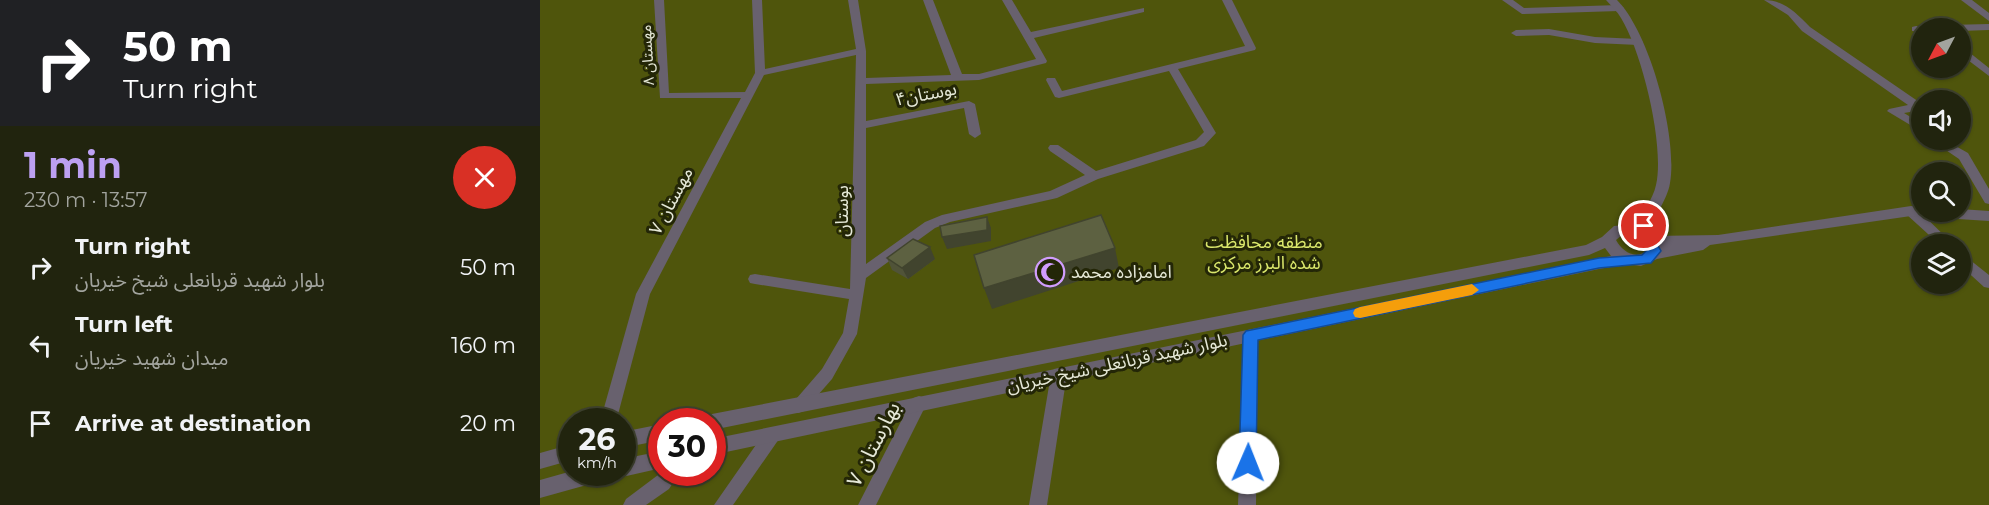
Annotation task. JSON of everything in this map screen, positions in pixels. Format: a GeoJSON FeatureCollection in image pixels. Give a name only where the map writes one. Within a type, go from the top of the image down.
{"type":"FeatureCollection","features":[{"type":"Feature","properties":{"kind":"street","name":"مهستان ۸"},"geometry":{"type":"LineString","coordinates":[[659,0],[664,96],[747,95]]}},
{"type":"Feature","properties":{"kind":"street"},"geometry":{"type":"LineString","coordinates":[[757,0],[760,73],[861,51]]}},
{"type":"Feature","properties":{"kind":"street","name":"بوستان"},"geometry":{"type":"LineString","coordinates":[[798,405],[827,374],[850,334],[859,276],[861,51],[853,0]]}},
{"type":"Feature","properties":{"kind":"street"},"geometry":{"type":"LineString","coordinates":[[928,0],[958,78]]}},
{"type":"Feature","properties":{"kind":"street"},"geometry":{"type":"LineString","coordinates":[[861,81],[979,77],[1042,61],[1007,0]]}},
{"type":"Feature","properties":{"kind":"street"},"geometry":{"type":"LineString","coordinates":[[1051,80],[1059,95],[1251,48],[1227,0]]}},
{"type":"Feature","properties":{"kind":"street"},"geometry":{"type":"LineString","coordinates":[[1507,0],[1522,11],[1615,4],[1626,17],[1638,42],[1650,77],[1664,157],[1663,185],[1644,226],[1650,244]]}},
{"type":"Feature","properties":{"kind":"street"},"geometry":{"type":"LineString","coordinates":[[1769,0],[1791,13],[1806,28],[1911,102]]}},
{"type":"Feature","properties":{"kind":"street"},"geometry":{"type":"LineString","coordinates":[[1966,0],[1989,18]]}},
{"type":"Feature","properties":{"kind":"street"},"geometry":{"type":"LineString","coordinates":[[1028,36],[1141,10]]}},
{"type":"Feature","properties":{"kind":"street"},"geometry":{"type":"LineString","coordinates":[[1971,27],[1989,27]]}},
{"type":"Feature","properties":{"kind":"street"},"geometry":{"type":"LineString","coordinates":[[1516,33],[1550,32],[1595,40],[1638,42]]}},
{"type":"Feature","properties":{"kind":"street"},"geometry":{"type":"LineString","coordinates":[[1971,57],[1989,73]]}},
{"type":"Feature","properties":{"kind":"street"},"geometry":{"type":"LineString","coordinates":[[859,276],[930,225],[947,218],[1053,195],[1094,176],[1200,143],[1210,133],[1173,67]]}},
{"type":"Feature","properties":{"kind":"street","name":"مهستان ۷"},"geometry":{"type":"LineString","coordinates":[[612,408],[643,294],[760,73]]}},
{"type":"Feature","properties":{"kind":"street","name":"بوستان۴"},"geometry":{"type":"LineString","coordinates":[[860,126],[969,104],[975,134]]}},
{"type":"Feature","properties":{"kind":"street"},"geometry":{"type":"LineString","coordinates":[[1911,108],[1893,111],[1911,122]]}},
{"type":"Feature","properties":{"kind":"street"},"geometry":{"type":"LineString","coordinates":[[1054,148],[1094,176]]}},
{"type":"Feature","properties":{"kind":"street"},"geometry":{"type":"LineString","coordinates":[[1954,150],[1964,156],[1989,200]]}},
{"type":"Feature","properties":{"kind":"street"},"geometry":{"type":"LineString","coordinates":[[726,419],[1588,250],[1614,235],[1654,204]]}},
{"type":"Feature","properties":{"kind":"street","name":"بلوار شهید قربانعلی شیخ خیریان"},"geometry":{"type":"LineString","coordinates":[[726,444],[1492,285],[1627,259],[1640,261],[1650,244],[1696,248],[1718,240],[1911,211]]}},
{"type":"Feature","properties":{"kind":"street","name":"بلوار شهید قربانعلی شیخ خیریان"},"geometry":{"type":"LineString","coordinates":[[1971,215],[1989,216]]}},
{"type":"Feature","properties":{"kind":"street"},"geometry":{"type":"LineString","coordinates":[[1923,222],[1936,234]]}},
{"type":"Feature","properties":{"kind":"street"},"geometry":{"type":"LineString","coordinates":[[1614,235],[1633,231],[1650,244]]}},
{"type":"Feature","properties":{"kind":"street"},"geometry":{"type":"LineString","coordinates":[[1614,235],[1616,253],[1627,259]]}},
{"type":"Feature","properties":{"kind":"street"},"geometry":{"type":"LineString","coordinates":[[1971,267],[1989,283]]}},
{"type":"Feature","properties":{"kind":"street"},"geometry":{"type":"LineString","coordinates":[[1484,270],[1492,285]]}},
{"type":"Feature","properties":{"kind":"street"},"geometry":{"type":"LineString","coordinates":[[754,279],[856,295]]}},
{"type":"Feature","properties":{"kind":"street"},"geometry":{"type":"LineString","coordinates":[[1247,505],[1251,335]]}},
{"type":"Feature","properties":{"kind":"street"},"geometry":{"type":"LineString","coordinates":[[1038,505],[1059,374],[1058,354]]}},
{"type":"Feature","properties":{"kind":"street","name":"بهارستان ۷"},"geometry":{"type":"LineString","coordinates":[[867,505],[919,403]]}},
{"type":"Feature","properties":{"kind":"street"},"geometry":{"type":"LineString","coordinates":[[723,505],[773,434]]}},
{"type":"Feature","properties":{"kind":"street"},"geometry":{"type":"LineString","coordinates":[[540,461],[558,456]]}},
{"type":"Feature","properties":{"kind":"street"},"geometry":{"type":"LineString","coordinates":[[540,489],[558,484]]}},
{"type":"Feature","properties":{"kind":"street"},"geometry":{"type":"LineString","coordinates":[[632,505],[659,486]]}},
{"type":"Feature","properties":{"kind":"green space","name":"منطقه محافظت شده البرز مرکزی"},"geometry":{"type":"Polygon","coordinates":[[[540,0],[1989,0],[1989,505],[540,505],[540,0]]]}},
{"type":"Feature","properties":{"kind":"building"},"geometry":{"type":"Polygon","coordinates":[[[1101,215],[1115,248],[984,288],[974,255],[1101,215]]]}},
{"type":"Feature","properties":{"kind":"building"},"geometry":{"type":"Polygon","coordinates":[[[987,217],[987,230],[942,237],[940,226],[987,217]]]}},
{"type":"Feature","properties":{"kind":"building"},"geometry":{"type":"Polygon","coordinates":[[[913,239],[930,247],[902,268],[887,258],[913,239]]]}},
{"type":"Feature","properties":{"kind":"slow traffic"},"geometry":{"type":"LineString","coordinates":[[1360,313],[1472,290]]}},
{"type":"Feature","properties":{"kind":"place","name":"امامزاده محمد"},"geometry":{"type":"Point","coordinates":[1050,272]}},
{"type":"Feature","properties":{"kind":"route"},"geometry":{"type":"LineString","coordinates":[[1248,463],[1251,335],[1599,263],[1627,259],[1640,261],[1650,257],[1654,251],[1646,237],[1644,226]]}}]}
